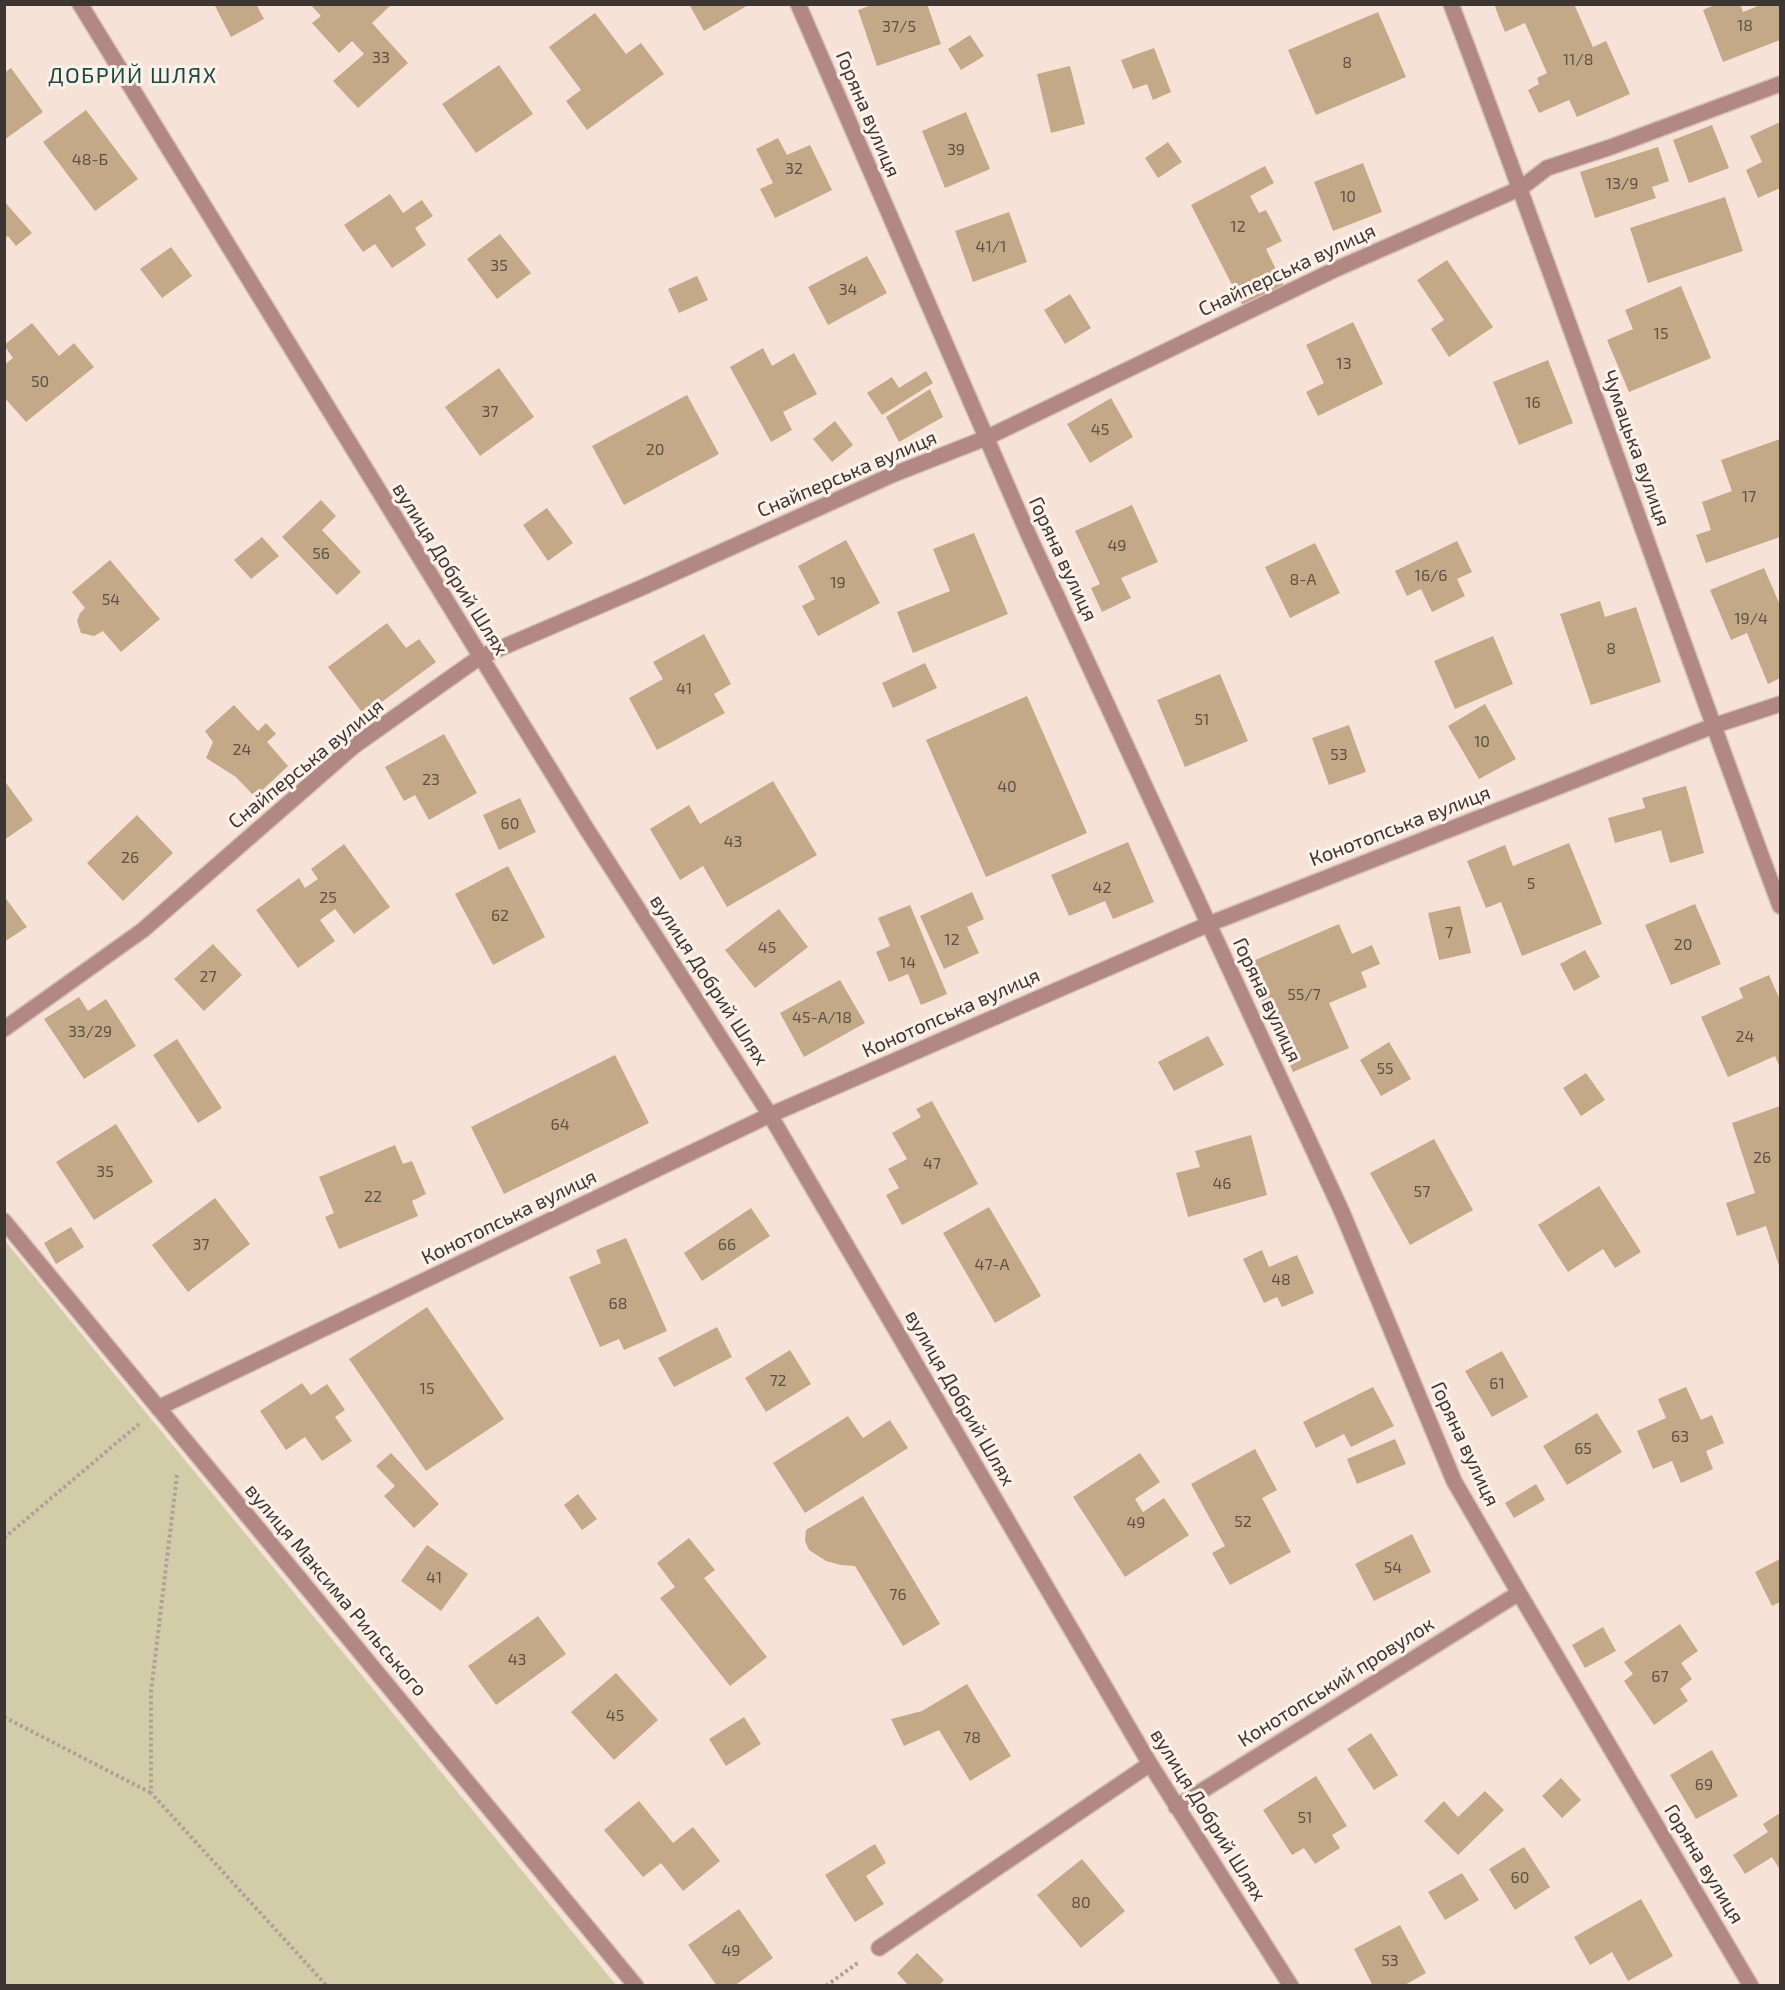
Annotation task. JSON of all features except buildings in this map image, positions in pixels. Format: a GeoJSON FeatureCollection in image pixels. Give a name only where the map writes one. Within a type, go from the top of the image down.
{"type":"FeatureCollection","features":[{"type":"Feature","properties":{"kind":"street","name":"вулиця Добрий Шлях"},"geometry":{"type":"LineString","coordinates":[[80,4],[586,828],[770,1115],[1150,1764],[1291,1986]]}},
{"type":"Feature","properties":{"kind":"street","name":"Горяна вулиця"},"geometry":{"type":"LineString","coordinates":[[798,4],[1029,536],[1341,1212],[1454,1481],[1751,1986]]}},
{"type":"Feature","properties":{"kind":"street","name":"Чумацька вулиця"},"geometry":{"type":"LineString","coordinates":[[1451,4],[1521,188],[1713,726],[1780,906]]}},
{"type":"Feature","properties":{"kind":"street","name":"Снайперська вулиця"},"geometry":{"type":"LineString","coordinates":[[4,1029],[143,930],[354,746],[480,657],[641,588],[892,475],[986,438],[1334,270],[1521,188],[1547,168],[1611,147],[1780,84]]}},
{"type":"Feature","properties":{"kind":"street","name":"Конотопська вулиця"},"geometry":{"type":"LineString","coordinates":[[158,1408],[770,1115],[1209,924],[1713,726],[1780,704]]}},
{"type":"Feature","properties":{"kind":"street","name":"вулиця Максима Рильського"},"geometry":{"type":"LineString","coordinates":[[4,1221],[636,1986]]}},
{"type":"Feature","properties":{"kind":"street","name":"Конотопський провулок"},"geometry":{"type":"LineString","coordinates":[[1176,1807],[1519,1593]]}},
{"type":"Feature","properties":{"kind":"street"},"geometry":{"type":"LineString","coordinates":[[879,1948],[1150,1764]]}},
{"type":"Feature","properties":{"kind":"path"},"geometry":{"type":"LineString","coordinates":[[4,1539],[158,1408]]}},
{"type":"Feature","properties":{"kind":"path"},"geometry":{"type":"LineString","coordinates":[[151,1793],[151,1692],[181,1436]]}},
{"type":"Feature","properties":{"kind":"path"},"geometry":{"type":"LineString","coordinates":[[4,1717],[151,1793],[327,1986]]}},
{"type":"Feature","properties":{"kind":"path"},"geometry":{"type":"LineString","coordinates":[[826,1986],[879,1948]]}},
{"type":"Feature","properties":{"kind":"shaded area"},"geometry":{"type":"Polygon","coordinates":[[[5,1241],[616,1985],[5,1985],[5,1241]]]}},
{"type":"Feature","properties":{"kind":"district","name":"ДОБРИЙ ШЛЯХ"},"geometry":{"type":"Point","coordinates":[133,76]}}]}
